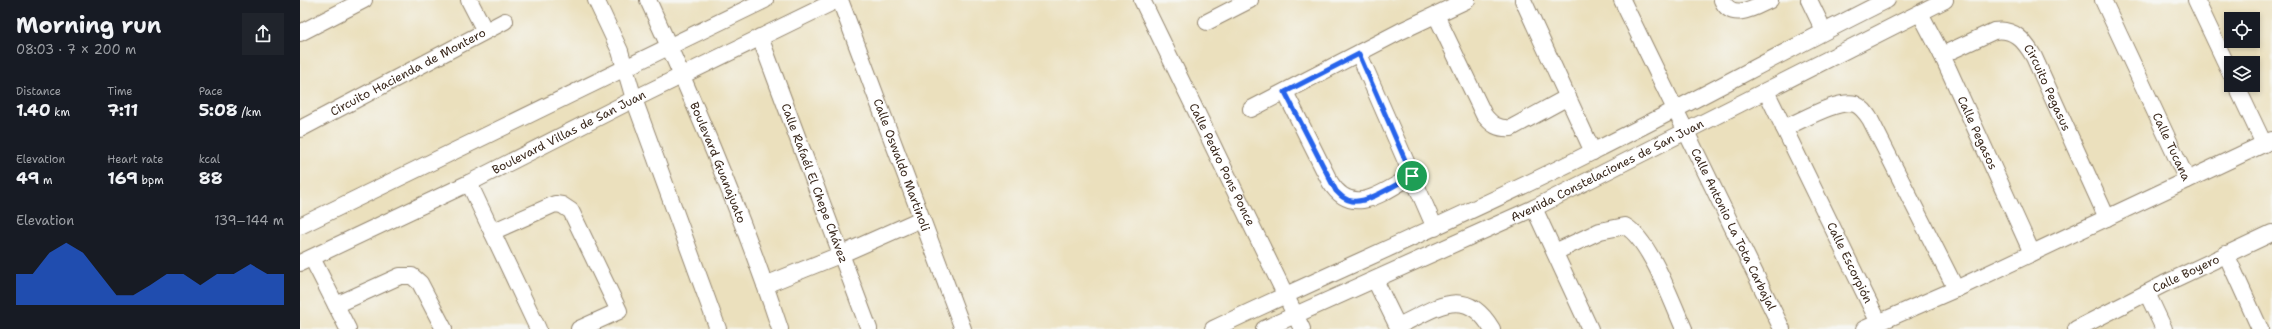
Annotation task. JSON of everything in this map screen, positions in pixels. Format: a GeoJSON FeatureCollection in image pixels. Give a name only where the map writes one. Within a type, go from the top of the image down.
{"type":"FeatureCollection","features":[{"type":"Feature","properties":{"kind":"street"},"geometry":{"type":"LineString","coordinates":[[300,33],[364,0]]}},
{"type":"Feature","properties":{"kind":"street","name":"Circuito Hacienda de Montero"},"geometry":{"type":"LineString","coordinates":[[300,129],[485,31],[469,0]]}},
{"type":"Feature","properties":{"kind":"street"},"geometry":{"type":"LineString","coordinates":[[596,0],[620,51],[634,99],[718,329]]}},
{"type":"Feature","properties":{"kind":"street","name":"Boulevard Guanajuato"},"geometry":{"type":"LineString","coordinates":[[648,0],[683,76],[765,284],[780,329]]}},
{"type":"Feature","properties":{"kind":"street"},"geometry":{"type":"LineString","coordinates":[[300,226],[670,48],[765,0]]}},
{"type":"Feature","properties":{"kind":"street","name":"Boulevard Villas de San Juan"},"geometry":{"type":"LineString","coordinates":[[306,260],[469,183],[634,99],[839,0]]}},
{"type":"Feature","properties":{"kind":"street","name":"Calle Oswaldo Martinoli"},"geometry":{"type":"LineString","coordinates":[[839,0],[963,329]]}},
{"type":"Feature","properties":{"kind":"street","name":"Calle Pedro Pons Ponce"},"geometry":{"type":"LineString","coordinates":[[1142,0],[1284,295],[1302,329]]}},
{"type":"Feature","properties":{"kind":"street"},"geometry":{"type":"LineString","coordinates":[[1251,109],[1401,31],[1436,16],[1467,0]]}},
{"type":"Feature","properties":{"kind":"street"},"geometry":{"type":"LineString","coordinates":[[1523,0],[1593,152]]}},
{"type":"Feature","properties":{"kind":"street","name":"Calle Antonio La Tota Carbajal"},"geometry":{"type":"LineString","coordinates":[[1622,0],[1782,329]]}},
{"type":"Feature","properties":{"kind":"street"},"geometry":{"type":"LineString","coordinates":[[1722,0],[1726,7],[1739,12],[1744,12],[1770,0]]}},
{"type":"Feature","properties":{"kind":"street"},"geometry":{"type":"LineString","coordinates":[[1809,0],[1824,31]]}},
{"type":"Feature","properties":{"kind":"street","name":"Avenida Constelaciones de San Juan"},"geometry":{"type":"LineString","coordinates":[[1213,329],[1284,295],[1435,228],[1593,152],[1824,31],[1887,0]]}},
{"type":"Feature","properties":{"kind":"street","name":"Avenida Constelaciones de San Juan"},"geometry":{"type":"LineString","coordinates":[[1264,329],[1294,314],[1375,280],[1534,208],[1945,0]]}},
{"type":"Feature","properties":{"kind":"street","name":"Calle Tucana"},"geometry":{"type":"LineString","coordinates":[[2103,0],[2187,180],[2268,142],[2240,92]]}},
{"type":"Feature","properties":{"kind":"street"},"geometry":{"type":"LineString","coordinates":[[2196,0],[2224,59]]}},
{"type":"Feature","properties":{"kind":"street"},"geometry":{"type":"LineString","coordinates":[[1207,22],[1243,1]]}},
{"type":"Feature","properties":{"kind":"street","name":"Calle Pegasos"},"geometry":{"type":"LineString","coordinates":[[1920,13],[1942,55],[2032,253]]}},
{"type":"Feature","properties":{"kind":"street"},"geometry":{"type":"LineString","coordinates":[[1436,16],[1484,116],[1491,124],[1502,128],[1511,128],[1568,97]]}},
{"type":"Feature","properties":{"kind":"street"},"geometry":{"type":"LineString","coordinates":[[485,31],[505,21]]}},
{"type":"Feature","properties":{"kind":"street","name":"Circuito Pegasus"},"geometry":{"type":"LineString","coordinates":[[1942,55],[1994,31],[2002,30],[2018,35],[2034,57],[2107,218]]}},
{"type":"Feature","properties":{"kind":"street","name":"Calle Rafaél El Chepe Chávez"},"geometry":{"type":"LineString","coordinates":[[760,37],[869,329]]}},
{"type":"Feature","properties":{"kind":"street"},"geometry":{"type":"LineString","coordinates":[[1359,54],[1435,228]]}},
{"type":"Feature","properties":{"kind":"street","name":"Calle Escorpión"},"geometry":{"type":"LineString","coordinates":[[1766,91],[1879,323]]}},
{"type":"Feature","properties":{"kind":"street"},"geometry":{"type":"LineString","coordinates":[[1285,92],[1330,182],[1336,191],[1344,198],[1353,201],[1363,200],[1412,176]]}},
{"type":"Feature","properties":{"kind":"street"},"geometry":{"type":"LineString","coordinates":[[1784,128],[1841,104],[1856,104],[1862,108],[1870,119],[1956,289]]}},
{"type":"Feature","properties":{"kind":"street"},"geometry":{"type":"LineString","coordinates":[[1864,329],[1956,289],[2187,180]]}},
{"type":"Feature","properties":{"kind":"street"},"geometry":{"type":"LineString","coordinates":[[469,183],[538,329]]}},
{"type":"Feature","properties":{"kind":"street"},"geometry":{"type":"LineString","coordinates":[[492,232],[556,204],[562,205],[571,211],[619,311],[579,329]]}},
{"type":"Feature","properties":{"kind":"street"},"geometry":{"type":"LineString","coordinates":[[1534,208],[1590,329]]}},
{"type":"Feature","properties":{"kind":"street"},"geometry":{"type":"LineString","coordinates":[[765,284],[842,254],[921,219]]}},
{"type":"Feature","properties":{"kind":"street"},"geometry":{"type":"LineString","coordinates":[[1555,252],[1600,231],[1625,226],[1632,230],[1640,237],[1649,253],[1684,329]]}},
{"type":"Feature","properties":{"kind":"street","name":"Calle Boyero"},"geometry":{"type":"LineString","coordinates":[[2076,329],[2164,284],[2272,233]]}},
{"type":"Feature","properties":{"kind":"street"},"geometry":{"type":"LineString","coordinates":[[2226,254],[2260,329]]}},
{"type":"Feature","properties":{"kind":"street"},"geometry":{"type":"LineString","coordinates":[[306,260],[336,306],[348,329]]}},
{"type":"Feature","properties":{"kind":"street"},"geometry":{"type":"LineString","coordinates":[[336,306],[400,276],[412,276],[420,283],[444,329]]}},
{"type":"Feature","properties":{"kind":"street"},"geometry":{"type":"LineString","coordinates":[[1375,280],[1399,327],[1446,303],[1460,301],[1469,304],[1480,311],[1492,329]]}},
{"type":"Feature","properties":{"kind":"street","name":"Calle Boyero"},"geometry":{"type":"LineString","coordinates":[[2147,293],[2164,329]]}},
{"type":"Feature","properties":{"kind":"route"},"geometry":{"type":"LineString","coordinates":[[1359,54],[1412,176],[1363,200],[1353,201],[1344,198],[1336,191],[1330,182],[1285,92],[1359,54]]}}]}
